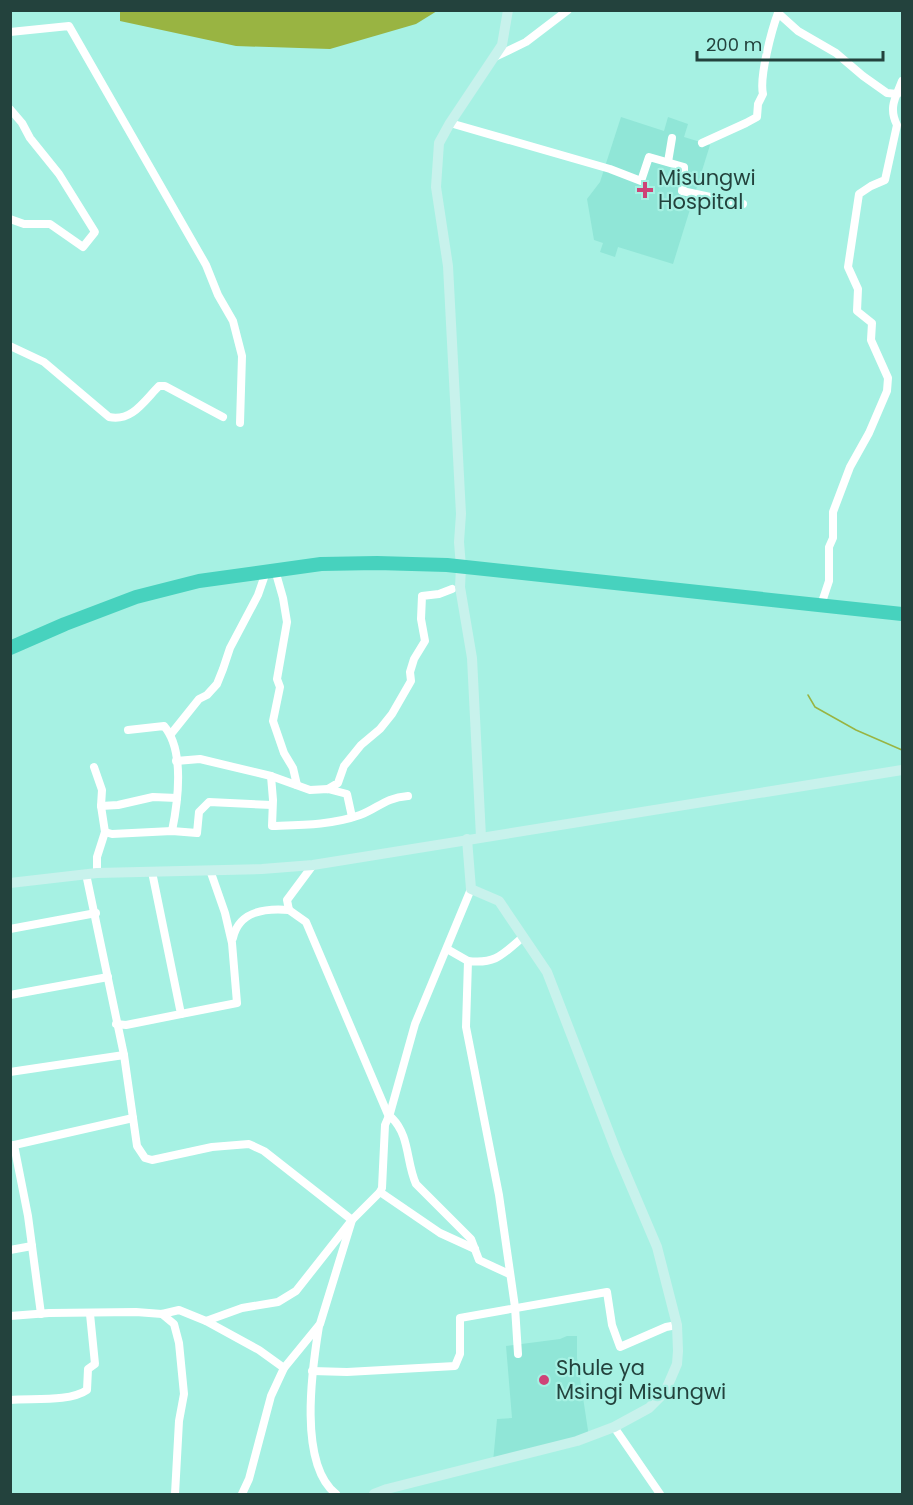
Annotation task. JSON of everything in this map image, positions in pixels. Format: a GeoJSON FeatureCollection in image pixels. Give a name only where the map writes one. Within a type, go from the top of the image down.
{"type":"FeatureCollection","features":[{"type":"Feature","properties":{"kind":"highway"},"geometry":{"type":"LineString","coordinates":[[10,648],[136,597],[199,581],[321,564],[377,563],[461,567],[621,582],[903,614]]}},
{"type":"Feature","properties":{"kind":"street"},"geometry":{"type":"LineString","coordinates":[[481,837],[472,658],[460,587],[461,514],[448,266],[436,187],[439,143],[502,45],[508,10]]}},
{"type":"Feature","properties":{"kind":"street"},"geometry":{"type":"LineString","coordinates":[[494,58],[526,42],[568,10]]}},
{"type":"Feature","properties":{"kind":"street"},"geometry":{"type":"LineString","coordinates":[[702,142],[756,117],[758,104],[764,94],[762,88],[764,62],[778,13],[798,31],[836,52],[887,93],[900,93]]}},
{"type":"Feature","properties":{"kind":"street"},"geometry":{"type":"LineString","coordinates":[[10,32],[69,26],[206,265],[218,295],[234,321],[242,356],[240,423]]}},
{"type":"Feature","properties":{"kind":"street"},"geometry":{"type":"LineString","coordinates":[[821,605],[829,581],[833,512],[850,467],[869,433],[887,391],[888,378],[871,340],[872,322],[857,311],[858,289],[848,267],[859,194],[885,180],[897,124],[893,118],[892,105],[900,93],[903,81]]}},
{"type":"Feature","properties":{"kind":"street"},"geometry":{"type":"LineString","coordinates":[[10,109],[59,174],[96,232],[83,247],[50,224],[24,224],[10,219]]}},
{"type":"Feature","properties":{"kind":"street"},"geometry":{"type":"LineString","coordinates":[[450,123],[610,169],[641,181],[649,157],[684,166],[682,191],[743,204]]}},
{"type":"Feature","properties":{"kind":"street"},"geometry":{"type":"LineString","coordinates":[[668,162],[672,138]]}},
{"type":"Feature","properties":{"kind":"street"},"geometry":{"type":"LineString","coordinates":[[10,346],[45,362],[109,417],[118,419],[130,416],[159,386],[165,386],[224,417]]}},
{"type":"Feature","properties":{"kind":"street"},"geometry":{"type":"LineString","coordinates":[[171,734],[199,699],[207,695],[217,684],[230,648],[270,571]]}},
{"type":"Feature","properties":{"kind":"street"},"geometry":{"type":"LineString","coordinates":[[270,571],[283,598],[286,622],[277,679],[280,687],[273,721],[284,753],[293,768],[297,785]]}},
{"type":"Feature","properties":{"kind":"street"},"geometry":{"type":"LineString","coordinates":[[328,789],[338,783],[344,766],[392,714],[411,681],[410,672],[414,659],[425,641],[421,619],[422,596],[439,594],[452,589]]}},
{"type":"Feature","properties":{"kind":"street"},"geometry":{"type":"LineString","coordinates":[[128,730],[164,726],[171,734],[175,744],[177,798],[172,831]]}},
{"type":"Feature","properties":{"kind":"street"},"geometry":{"type":"LineString","coordinates":[[176,761],[200,759],[271,776],[310,790],[328,789],[347,794],[352,817]]}},
{"type":"Feature","properties":{"kind":"street"},"geometry":{"type":"LineString","coordinates":[[94,767],[102,790],[101,806],[105,832],[92,873],[96,913],[116,1024],[124,1055],[137,1146],[145,1158],[152,1160],[212,1147],[249,1144],[264,1151],[351,1220]]}},
{"type":"Feature","properties":{"kind":"street"},"geometry":{"type":"LineString","coordinates":[[10,883],[92,873],[262,869],[313,865],[903,770]]}},
{"type":"Feature","properties":{"kind":"street"},"geometry":{"type":"LineString","coordinates":[[271,776],[272,826],[329,823],[362,814],[394,797],[408,796]]}},
{"type":"Feature","properties":{"kind":"street"},"geometry":{"type":"LineString","coordinates":[[101,806],[118,805],[153,797],[177,798]]}},
{"type":"Feature","properties":{"kind":"street"},"geometry":{"type":"LineString","coordinates":[[105,832],[112,834],[197,832],[199,812],[209,802],[272,805]]}},
{"type":"Feature","properties":{"kind":"street"},"geometry":{"type":"LineString","coordinates":[[206,1321],[242,1308],[278,1302],[296,1291],[351,1220],[380,1192],[383,1182],[385,1125],[415,1024],[471,889],[467,839]]}},
{"type":"Feature","properties":{"kind":"street"},"geometry":{"type":"LineString","coordinates":[[290,910],[287,900],[313,865]]}},
{"type":"Feature","properties":{"kind":"street"},"geometry":{"type":"LineString","coordinates":[[116,1024],[126,1025],[237,1003],[232,943],[225,913],[210,870]]}},
{"type":"Feature","properties":{"kind":"street"},"geometry":{"type":"LineString","coordinates":[[152,872],[181,1014]]}},
{"type":"Feature","properties":{"kind":"street"},"geometry":{"type":"LineString","coordinates":[[374,1494],[577,1441],[614,1427],[649,1408],[665,1392],[677,1364],[677,1325],[657,1247],[616,1153],[547,972],[500,901],[471,889]]}},
{"type":"Feature","properties":{"kind":"street"},"geometry":{"type":"LineString","coordinates":[[232,943],[235,930],[242,919],[257,912],[271,909],[290,910],[306,922],[389,1117],[395,1120],[404,1135],[411,1173],[416,1184],[471,1239],[479,1260],[509,1274]]}},
{"type":"Feature","properties":{"kind":"street"},"geometry":{"type":"LineString","coordinates":[[10,929],[96,913]]}},
{"type":"Feature","properties":{"kind":"street"},"geometry":{"type":"LineString","coordinates":[[447,949],[468,961],[486,963],[501,956],[523,937]]}},
{"type":"Feature","properties":{"kind":"street"},"geometry":{"type":"LineString","coordinates":[[468,961],[466,1027],[499,1195],[518,1354]]}},
{"type":"Feature","properties":{"kind":"street"},"geometry":{"type":"LineString","coordinates":[[10,995],[108,977]]}},
{"type":"Feature","properties":{"kind":"street"},"geometry":{"type":"LineString","coordinates":[[10,1072],[124,1055]]}},
{"type":"Feature","properties":{"kind":"street"},"geometry":{"type":"LineString","coordinates":[[41,1314],[32,1246],[12,1145],[134,1119]]}},
{"type":"Feature","properties":{"kind":"street"},"geometry":{"type":"LineString","coordinates":[[380,1192],[440,1233],[475,1249]]}},
{"type":"Feature","properties":{"kind":"street"},"geometry":{"type":"LineString","coordinates":[[336,1494],[322,1477],[313,1453],[312,1371],[320,1324],[351,1220]]}},
{"type":"Feature","properties":{"kind":"street"},"geometry":{"type":"LineString","coordinates":[[10,1250],[32,1246]]}},
{"type":"Feature","properties":{"kind":"street"},"geometry":{"type":"LineString","coordinates":[[312,1371],[347,1372],[454,1366],[460,1354],[460,1318],[608,1292],[612,1325],[620,1347],[627,1342],[677,1325]]}},
{"type":"Feature","properties":{"kind":"street"},"geometry":{"type":"LineString","coordinates":[[10,1316],[136,1312],[162,1314],[179,1310],[206,1321],[259,1350],[284,1368]]}},
{"type":"Feature","properties":{"kind":"street"},"geometry":{"type":"LineString","coordinates":[[10,1400],[80,1395],[87,1390],[88,1369],[95,1364],[90,1314]]}},
{"type":"Feature","properties":{"kind":"street"},"geometry":{"type":"LineString","coordinates":[[162,1314],[174,1324],[179,1343],[183,1394],[179,1421],[175,1494]]}},
{"type":"Feature","properties":{"kind":"street"},"geometry":{"type":"LineString","coordinates":[[242,1494],[249,1479],[272,1396],[284,1368],[320,1324]]}},
{"type":"Feature","properties":{"kind":"street"},"geometry":{"type":"LineString","coordinates":[[614,1427],[660,1494]]}},
{"type":"Feature","properties":{"kind":"shaded area"},"geometry":{"type":"Polygon","coordinates":[[[120,10],[437,11],[416,24],[330,49],[236,46],[120,21],[120,10]]]}},
{"type":"Feature","properties":{"kind":"shaded area","name":"Misungwi Hospital"},"geometry":{"type":"Polygon","coordinates":[[[621,117],[664,131],[668,117],[688,124],[684,137],[710,145],[673,264],[618,247],[615,257],[600,252],[603,243],[594,240],[587,199],[600,182],[621,117]]]}},
{"type":"Feature","properties":{"kind":"shaded area"},"geometry":{"type":"Polygon","coordinates":[[[577,1336],[577,1358],[589,1437],[493,1462],[497,1419],[512,1418],[506,1346],[560,1339],[577,1336]]]}},
{"type":"Feature","properties":{"kind":"waterway"},"geometry":{"type":"LineString","coordinates":[[808,695],[815,707],[856,730],[902,750]]}},
{"type":"Feature","properties":{"kind":"place","name":"Misungwi Hospital"},"geometry":{"type":"Point","coordinates":[645,190]}},
{"type":"Feature","properties":{"kind":"place","name":"Shule ya Msingi Misungwi"},"geometry":{"type":"Point","coordinates":[544,1380]}}]}
